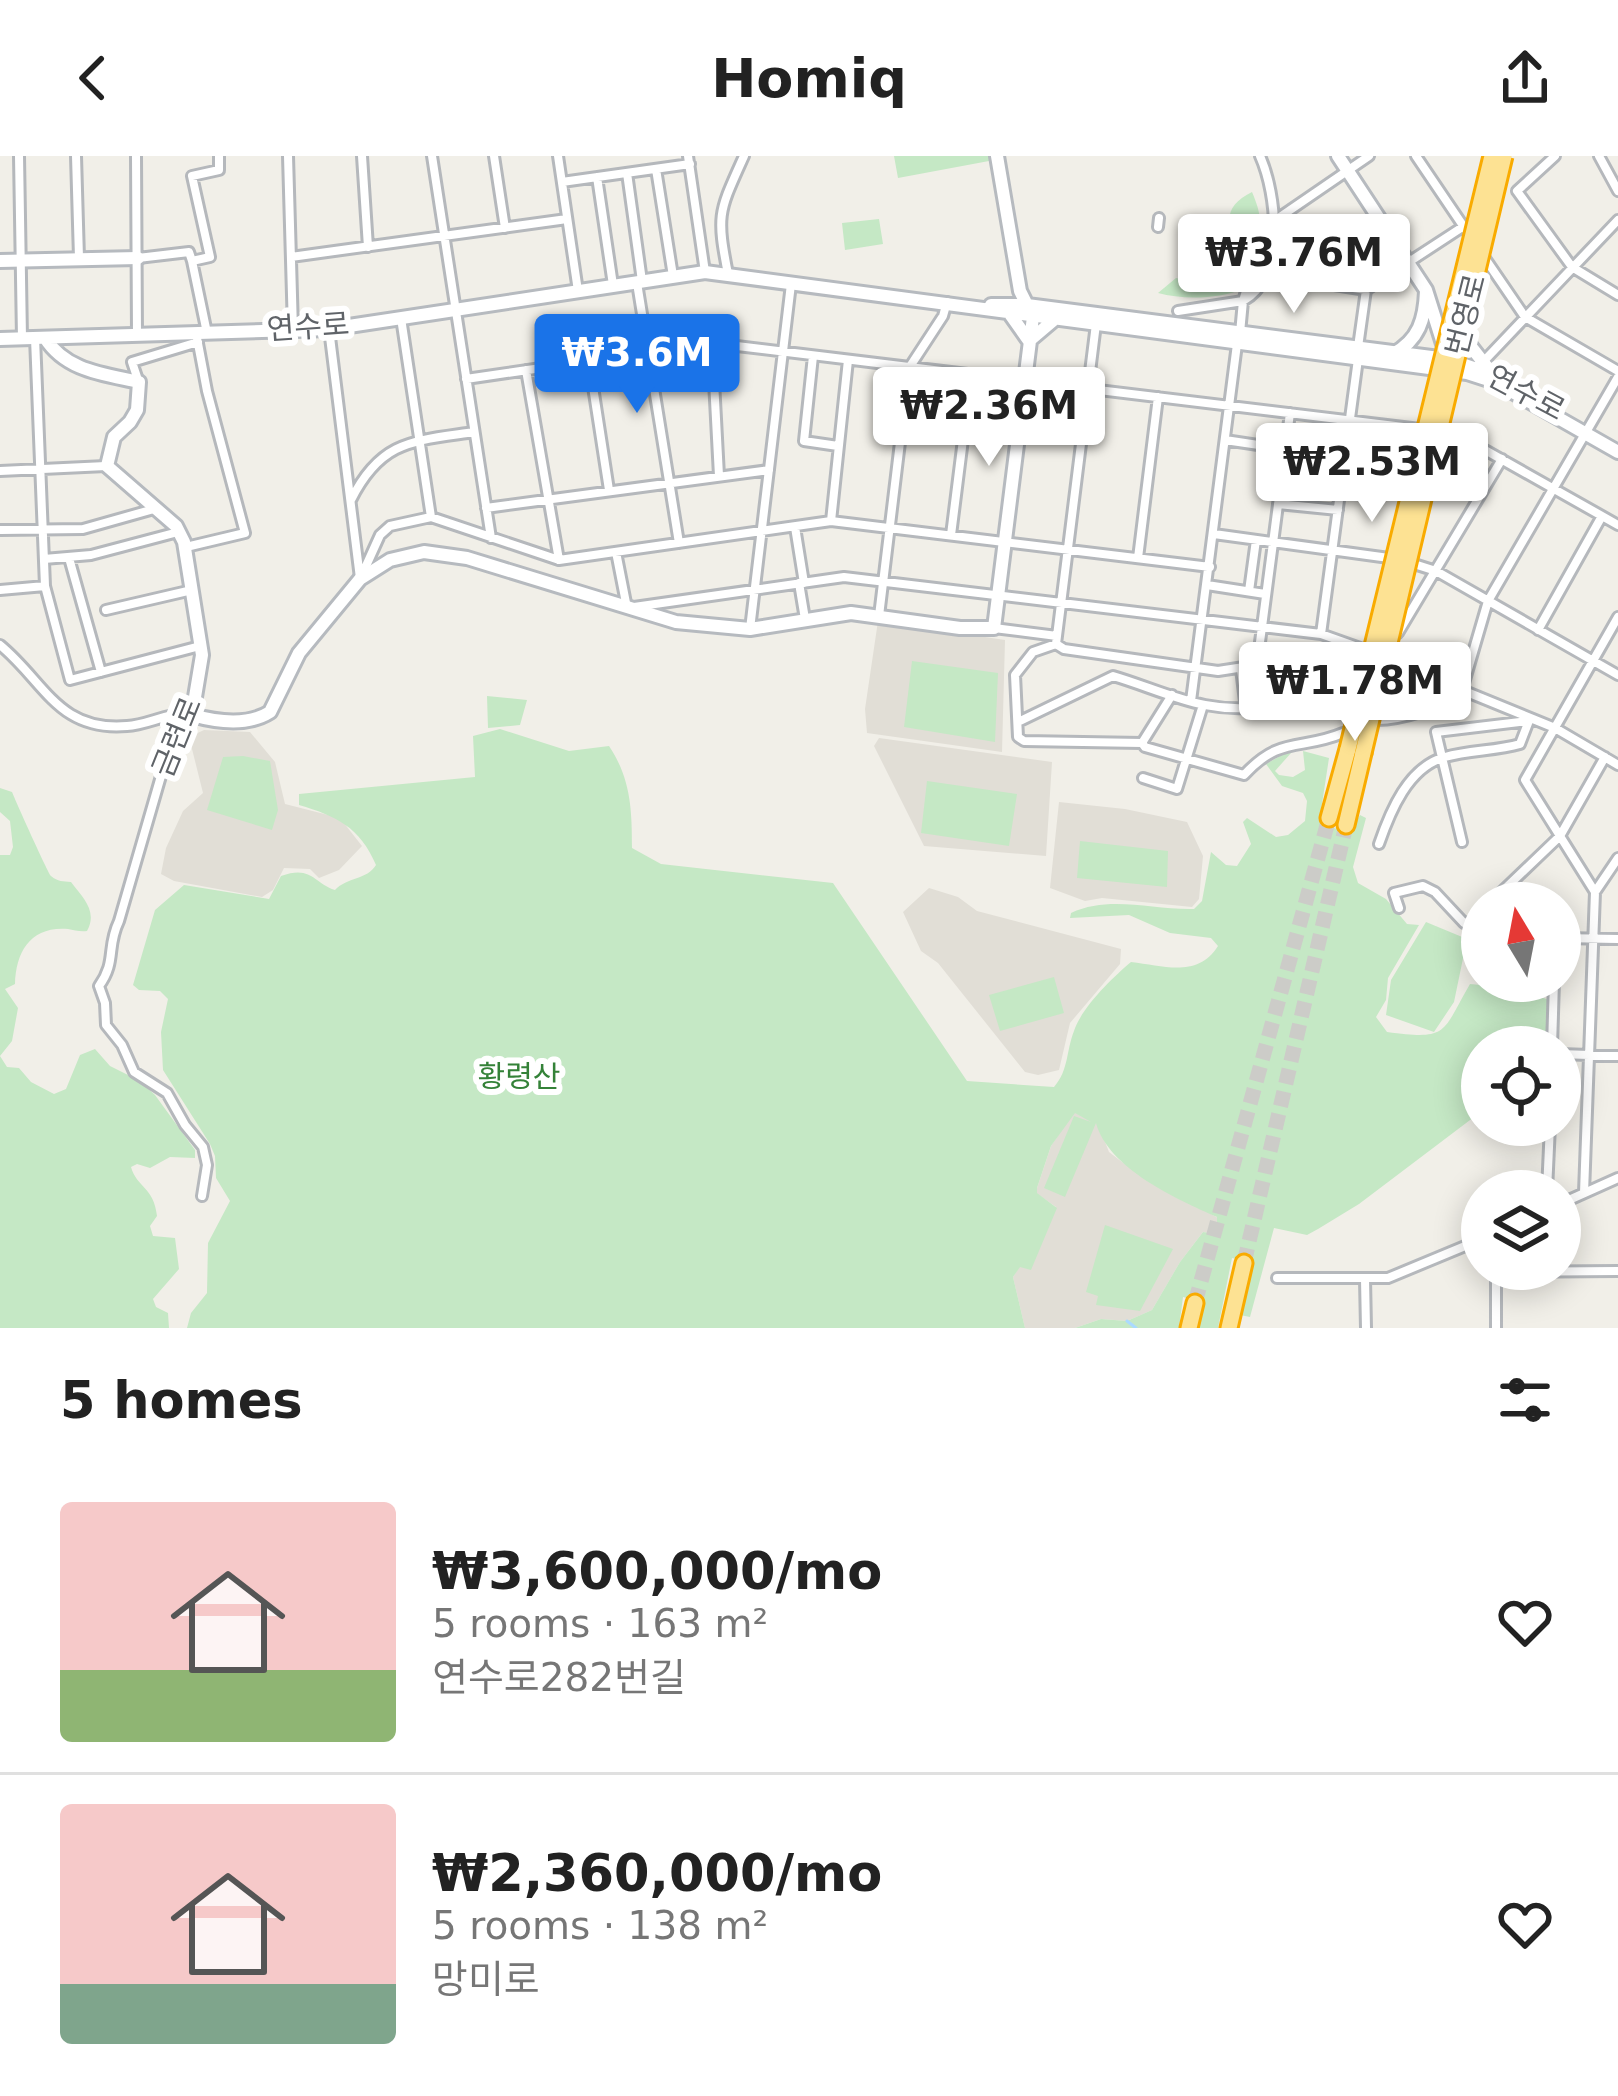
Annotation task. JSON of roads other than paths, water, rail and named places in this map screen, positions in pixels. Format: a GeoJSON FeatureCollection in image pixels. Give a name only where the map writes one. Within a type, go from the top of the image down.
{"type":"FeatureCollection","features":[{"type":"Feature","properties":{"kind":"highway","name":"번영로"},"geometry":{"type":"LineString","coordinates":[[1329,818],[1499,159]]}},
{"type":"Feature","properties":{"kind":"highway","name":"번영로"},"geometry":{"type":"LineString","coordinates":[[1346,825],[1351,745]]}},
{"type":"Feature","properties":{"kind":"highway"},"geometry":{"type":"LineString","coordinates":[[1229,1328],[1244,1263]]}},
{"type":"Feature","properties":{"kind":"highway"},"geometry":{"type":"LineString","coordinates":[[1189,1328],[1195,1303]]}},
{"type":"Feature","properties":{"kind":"street"},"geometry":{"type":"LineString","coordinates":[[20,156],[21,261],[34,338],[45,586],[70,680],[200,646]]}},
{"type":"Feature","properties":{"kind":"street"},"geometry":{"type":"LineString","coordinates":[[76,156],[79,260]]}},
{"type":"Feature","properties":{"kind":"street"},"geometry":{"type":"LineString","coordinates":[[136,156],[136,335]]}},
{"type":"Feature","properties":{"kind":"street"},"geometry":{"type":"LineString","coordinates":[[192,261],[210,257],[192,176],[220,170],[219,156]]}},
{"type":"Feature","properties":{"kind":"street"},"geometry":{"type":"LineString","coordinates":[[288,156],[293,330]]}},
{"type":"Feature","properties":{"kind":"street"},"geometry":{"type":"LineString","coordinates":[[362,156],[368,247]]}},
{"type":"Feature","properties":{"kind":"street"},"geometry":{"type":"LineString","coordinates":[[432,156],[490,538]]}},
{"type":"Feature","properties":{"kind":"street"},"geometry":{"type":"LineString","coordinates":[[494,156],[505,228]]}},
{"type":"Feature","properties":{"kind":"street"},"geometry":{"type":"LineString","coordinates":[[558,156],[578,291]]}},
{"type":"Feature","properties":{"kind":"street"},"geometry":{"type":"LineString","coordinates":[[728,274],[718,226],[721,207],[744,156]]}},
{"type":"Feature","properties":{"kind":"street"},"geometry":{"type":"LineString","coordinates":[[994,628],[1030,311],[1020,291],[998,156]]}},
{"type":"Feature","properties":{"kind":"street"},"geometry":{"type":"LineString","coordinates":[[1178,311],[1244,301],[1262,286],[1277,219],[1260,156]]}},
{"type":"Feature","properties":{"kind":"street"},"geometry":{"type":"LineString","coordinates":[[1338,156],[1426,290],[1486,367],[1525,317],[1618,220]]}},
{"type":"Feature","properties":{"kind":"street"},"geometry":{"type":"LineString","coordinates":[[1277,219],[1369,156]]}},
{"type":"Feature","properties":{"kind":"street"},"geometry":{"type":"LineString","coordinates":[[1377,720],[1402,720],[1456,698],[1462,690],[1488,601],[1618,374],[1525,317],[1416,156]]}},
{"type":"Feature","properties":{"kind":"street"},"geometry":{"type":"LineString","coordinates":[[1467,341],[1495,223],[1510,189],[1555,156]]}},
{"type":"Feature","properties":{"kind":"street"},"geometry":{"type":"LineString","coordinates":[[1599,156],[1618,191]]}},
{"type":"Feature","properties":{"kind":"street"},"geometry":{"type":"LineString","coordinates":[[1440,308],[1450,305],[1467,227],[1499,159]]}},
{"type":"Feature","properties":{"kind":"street"},"geometry":{"type":"LineString","coordinates":[[1499,159],[1510,189],[1572,267],[1618,296]]}},
{"type":"Feature","properties":{"kind":"street"},"geometry":{"type":"LineString","coordinates":[[562,182],[689,160],[705,272]]}},
{"type":"Feature","properties":{"kind":"street"},"geometry":{"type":"LineString","coordinates":[[656,169],[673,276]]}},
{"type":"Feature","properties":{"kind":"street"},"geometry":{"type":"LineString","coordinates":[[627,173],[679,543]]}},
{"type":"Feature","properties":{"kind":"street"},"geometry":{"type":"LineString","coordinates":[[597,177],[613,285]]}},
{"type":"Feature","properties":{"kind":"street"},"geometry":{"type":"LineString","coordinates":[[291,257],[567,219]]}},
{"type":"Feature","properties":{"kind":"street"},"geometry":{"type":"LineString","coordinates":[[1265,274],[1366,290],[1467,227],[1495,223]]}},
{"type":"Feature","properties":{"kind":"street"},"geometry":{"type":"LineString","coordinates":[[0,261],[189,252],[207,391],[245,533],[185,548]]}},
{"type":"Feature","properties":{"kind":"street","name":"연수로"},"geometry":{"type":"LineString","coordinates":[[0,339],[329,329],[705,272],[1486,367],[1618,448]]}},
{"type":"Feature","properties":{"kind":"street"},"geometry":{"type":"LineString","coordinates":[[1191,701],[1247,288],[1235,273]]}},
{"type":"Feature","properties":{"kind":"street"},"geometry":{"type":"LineString","coordinates":[[750,629],[792,283]]}},
{"type":"Feature","properties":{"kind":"street"},"geometry":{"type":"LineString","coordinates":[[1321,634],[1366,290]]}},
{"type":"Feature","properties":{"kind":"street"},"geometry":{"type":"LineString","coordinates":[[1393,354],[1418,331],[1426,313],[1426,290]]}},
{"type":"Feature","properties":{"kind":"street"},"geometry":{"type":"LineString","coordinates":[[1426,290],[1456,384],[1377,720],[1372,724],[1352,719],[1360,674],[1432,380],[1446,364]]}},
{"type":"Feature","properties":{"kind":"street"},"geometry":{"type":"LineString","coordinates":[[879,616],[909,368],[943,316],[946,302]]}},
{"type":"Feature","properties":{"kind":"street","name":"연수로"},"geometry":{"type":"LineString","coordinates":[[972,305],[1010,314],[1030,311],[1055,319],[1239,338]]}},
{"type":"Feature","properties":{"kind":"street"},"geometry":{"type":"LineString","coordinates":[[1010,314],[1029,340]]}},
{"type":"Feature","properties":{"kind":"street"},"geometry":{"type":"LineString","coordinates":[[401,318],[431,518]]}},
{"type":"Feature","properties":{"kind":"street"},"geometry":{"type":"LineString","coordinates":[[1029,340],[1055,319]]}},
{"type":"Feature","properties":{"kind":"street"},"geometry":{"type":"LineString","coordinates":[[1056,640],[1096,324]]}},
{"type":"Feature","properties":{"kind":"street"},"geometry":{"type":"LineString","coordinates":[[329,329],[360,579]]}},
{"type":"Feature","properties":{"kind":"street"},"geometry":{"type":"LineString","coordinates":[[0,471],[107,466],[114,437],[137,410],[139,382],[132,362],[200,336]]}},
{"type":"Feature","properties":{"kind":"street"},"geometry":{"type":"LineString","coordinates":[[34,338],[56,356],[84,369],[139,382]]}},
{"type":"Feature","properties":{"kind":"street"},"geometry":{"type":"LineString","coordinates":[[466,379],[712,343],[1420,429]]}},
{"type":"Feature","properties":{"kind":"street"},"geometry":{"type":"LineString","coordinates":[[712,343],[719,476]]}},
{"type":"Feature","properties":{"kind":"street","name":"연수로"},"geometry":{"type":"LineString","coordinates":[[1358,354],[1393,354],[1446,364],[1495,382],[1587,429]]}},
{"type":"Feature","properties":{"kind":"street"},"geometry":{"type":"LineString","coordinates":[[813,356],[804,441],[838,446]]}},
{"type":"Feature","properties":{"kind":"street"},"geometry":{"type":"LineString","coordinates":[[831,521],[848,360]]}},
{"type":"Feature","properties":{"kind":"street"},"geometry":{"type":"LineString","coordinates":[[589,361],[609,490]]}},
{"type":"Feature","properties":{"kind":"street"},"geometry":{"type":"LineString","coordinates":[[526,370],[559,560]]}},
{"type":"Feature","properties":{"kind":"street"},"geometry":{"type":"LineString","coordinates":[[951,535],[971,375]]}},
{"type":"Feature","properties":{"kind":"street"},"geometry":{"type":"LineString","coordinates":[[1138,558],[1158,397]]}},
{"type":"Feature","properties":{"kind":"street"},"geometry":{"type":"LineString","coordinates":[[360,579],[408,555],[452,554],[676,622],[750,629],[851,613],[994,628],[1056,640],[1064,649],[1196,668],[1241,668],[1257,665],[1290,413]]}},
{"type":"Feature","properties":{"kind":"street"},"geometry":{"type":"LineString","coordinates":[[1446,428],[1618,525]]}},
{"type":"Feature","properties":{"kind":"street"},"geometry":{"type":"LineString","coordinates":[[351,501],[369,466],[393,450],[419,440],[474,432]]}},
{"type":"Feature","properties":{"kind":"street"},"geometry":{"type":"LineString","coordinates":[[1225,440],[1286,449]]}},
{"type":"Feature","properties":{"kind":"street"},"geometry":{"type":"LineString","coordinates":[[1397,633],[1502,459]]}},
{"type":"Feature","properties":{"kind":"street","name":"금련로"},"geometry":{"type":"LineString","coordinates":[[107,466],[179,532],[193,590],[202,665],[192,716],[170,745],[110,940],[111,968],[99,986],[106,1025],[134,1072],[167,1093],[203,1147],[207,1166],[202,1196]]}},
{"type":"Feature","properties":{"kind":"street"},"geometry":{"type":"LineString","coordinates":[[1283,466],[1343,475]]}},
{"type":"Feature","properties":{"kind":"street"},"geometry":{"type":"LineString","coordinates":[[486,508],[769,470]]}},
{"type":"Feature","properties":{"kind":"street"},"geometry":{"type":"LineString","coordinates":[[1278,504],[1338,510]]}},
{"type":"Feature","properties":{"kind":"street"},"geometry":{"type":"LineString","coordinates":[[0,530],[83,529],[154,509]]}},
{"type":"Feature","properties":{"kind":"street"},"geometry":{"type":"LineString","coordinates":[[1538,630],[1602,516]]}},
{"type":"Feature","properties":{"kind":"street"},"geometry":{"type":"LineString","coordinates":[[0,645],[45,694],[84,724],[129,726],[179,713],[243,721],[262,718],[270,712],[299,653],[360,579],[380,536],[390,526],[431,518],[559,560],[831,521],[1210,567]]}},
{"type":"Feature","properties":{"kind":"street"},"geometry":{"type":"LineString","coordinates":[[795,526],[805,620]]}},
{"type":"Feature","properties":{"kind":"street"},"geometry":{"type":"LineString","coordinates":[[44,559],[69,558],[179,532]]}},
{"type":"Feature","properties":{"kind":"street"},"geometry":{"type":"LineString","coordinates":[[1214,534],[1389,558]]}},
{"type":"Feature","properties":{"kind":"street"},"geometry":{"type":"LineString","coordinates":[[1249,591],[1256,539]]}},
{"type":"Feature","properties":{"kind":"street"},"geometry":{"type":"LineString","coordinates":[[616,552],[627,608]]}},
{"type":"Feature","properties":{"kind":"street"},"geometry":{"type":"LineString","coordinates":[[69,558],[100,672]]}},
{"type":"Feature","properties":{"kind":"street"},"geometry":{"type":"LineString","coordinates":[[1414,564],[1436,571],[1618,676]]}},
{"type":"Feature","properties":{"kind":"street"},"geometry":{"type":"LineString","coordinates":[[627,608],[844,577],[1321,634],[1366,650]]}},
{"type":"Feature","properties":{"kind":"street"},"geometry":{"type":"LineString","coordinates":[[1208,585],[1266,594]]}},
{"type":"Feature","properties":{"kind":"street"},"geometry":{"type":"LineString","coordinates":[[0,590],[45,586]]}},
{"type":"Feature","properties":{"kind":"street"},"geometry":{"type":"LineString","coordinates":[[106,610],[193,590]]}},
{"type":"Feature","properties":{"kind":"street"},"geometry":{"type":"LineString","coordinates":[[1595,892],[1525,780],[1618,616]]}},
{"type":"Feature","properties":{"kind":"street"},"geometry":{"type":"LineString","coordinates":[[1056,640],[1034,652],[1015,675],[1018,736],[1024,741],[1142,743]]}},
{"type":"Feature","properties":{"kind":"street"},"geometry":{"type":"LineString","coordinates":[[1391,661],[1555,728],[1618,765]]}},
{"type":"Feature","properties":{"kind":"street"},"geometry":{"type":"LineString","coordinates":[[1241,668],[1246,710]]}},
{"type":"Feature","properties":{"kind":"street"},"geometry":{"type":"LineString","coordinates":[[1018,722],[1113,676],[1203,705],[1246,710],[1313,697],[1360,674]]}},
{"type":"Feature","properties":{"kind":"street"},"geometry":{"type":"LineString","coordinates":[[1142,743],[1172,695]]}},
{"type":"Feature","properties":{"kind":"street"},"geometry":{"type":"LineString","coordinates":[[1143,778],[1177,789],[1203,705]]}},
{"type":"Feature","properties":{"kind":"street"},"geometry":{"type":"LineString","coordinates":[[1462,842],[1436,732],[1529,720]]}},
{"type":"Feature","properties":{"kind":"street"},"geometry":{"type":"LineString","coordinates":[[1379,844],[1390,812],[1409,783],[1441,757],[1520,744],[1529,720]]}},
{"type":"Feature","properties":{"kind":"street"},"geometry":{"type":"LineString","coordinates":[[1142,743],[1145,748],[1244,775],[1264,754],[1303,741],[1351,745]]}},
{"type":"Feature","properties":{"kind":"street"},"geometry":{"type":"LineString","coordinates":[[1512,882],[1560,836],[1605,757]]}},
{"type":"Feature","properties":{"kind":"street"},"geometry":{"type":"LineString","coordinates":[[1584,1193],[1595,892],[1618,857]]}},
{"type":"Feature","properties":{"kind":"street"},"geometry":{"type":"LineString","coordinates":[[1399,908],[1394,893],[1423,886],[1461,920]]}},
{"type":"Feature","properties":{"kind":"street"},"geometry":{"type":"LineString","coordinates":[[1581,939],[1618,939]]}},
{"type":"Feature","properties":{"kind":"street"},"geometry":{"type":"LineString","coordinates":[[1581,1055],[1618,1056]]}},
{"type":"Feature","properties":{"kind":"street"},"geometry":{"type":"LineString","coordinates":[[1581,1194],[1618,1178]]}},
{"type":"Feature","properties":{"kind":"street"},"geometry":{"type":"LineString","coordinates":[[1277,1278],[1335,1275],[1365,1279],[1411,1271],[1461,1248]]}},
{"type":"Feature","properties":{"kind":"street"},"geometry":{"type":"LineString","coordinates":[[1581,1271],[1618,1271]]}},
{"type":"Feature","properties":{"kind":"street"},"geometry":{"type":"LineString","coordinates":[[1365,1279],[1366,1328]]}},
{"type":"Feature","properties":{"kind":"street"},"geometry":{"type":"LineString","coordinates":[[1496,1290],[1496,1328]]}},
{"type":"Feature","properties":{"kind":"waterway"},"geometry":{"type":"LineString","coordinates":[[1127,1321],[1136,1328]]}},
{"type":"Feature","properties":{"kind":"tunnel"},"geometry":{"type":"LineString","coordinates":[[1195,1303],[1329,818]]}},
{"type":"Feature","properties":{"kind":"tunnel"},"geometry":{"type":"LineString","coordinates":[[1244,1263],[1346,825]]}},
{"type":"Feature","properties":{"kind":"park label","name":"황령산"},"geometry":{"type":"Point","coordinates":[519,1077]}}]}
